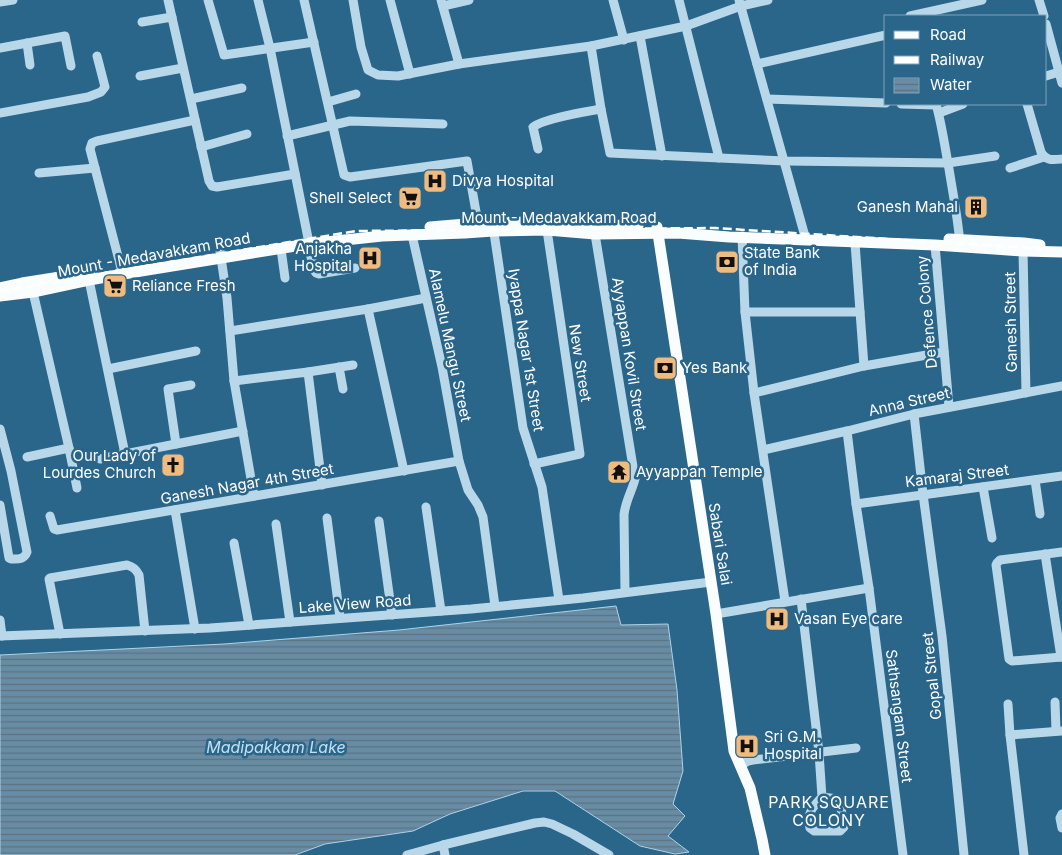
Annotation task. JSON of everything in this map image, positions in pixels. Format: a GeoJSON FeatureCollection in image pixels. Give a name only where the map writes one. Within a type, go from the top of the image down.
{"type":"FeatureCollection","features":[{"type":"Feature","properties":{"kind":"main road","name":"Mount - Medavakkam Road"},"geometry":{"type":"LineString","coordinates":[[0,296],[33,292],[221,254],[281,249],[308,241],[412,234],[465,233],[528,222],[806,237],[855,243],[935,245],[960,243],[1023,251],[1062,252]]}},
{"type":"Feature","properties":{"kind":"main road","name":"Mount - Medavakkam Road"},"geometry":{"type":"LineString","coordinates":[[0,288],[22,283],[308,241],[478,223],[493,227],[595,234],[657,230],[729,237],[855,236],[960,243],[1062,246]]}},
{"type":"Feature","properties":{"kind":"main road","name":"Sabari Salai"},"geometry":{"type":"LineString","coordinates":[[657,230],[716,614],[734,750],[750,788],[765,855]]}},
{"type":"Feature","properties":{"kind":"street"},"geometry":{"type":"LineString","coordinates":[[0,2],[13,0]]}},
{"type":"Feature","properties":{"kind":"street"},"geometry":{"type":"LineString","coordinates":[[168,0],[209,181],[212,186],[217,187],[295,174]]}},
{"type":"Feature","properties":{"kind":"street"},"geometry":{"type":"LineString","coordinates":[[208,0],[224,55],[314,42]]}},
{"type":"Feature","properties":{"kind":"street"},"geometry":{"type":"LineString","coordinates":[[258,0],[270,48],[314,270],[319,274],[355,268]]}},
{"type":"Feature","properties":{"kind":"street"},"geometry":{"type":"LineString","coordinates":[[304,0],[344,175],[350,177],[468,161],[478,223]]}},
{"type":"Feature","properties":{"kind":"street"},"geometry":{"type":"LineString","coordinates":[[352,0],[361,47],[368,70],[378,75],[398,76],[459,64],[624,40],[686,26],[740,3],[768,0]]}},
{"type":"Feature","properties":{"kind":"street"},"geometry":{"type":"LineString","coordinates":[[390,0],[410,74]]}},
{"type":"Feature","properties":{"kind":"street"},"geometry":{"type":"LineString","coordinates":[[459,64],[442,3],[469,0]]}},
{"type":"Feature","properties":{"kind":"street"},"geometry":{"type":"LineString","coordinates":[[616,0],[624,40]]}},
{"type":"Feature","properties":{"kind":"street"},"geometry":{"type":"LineString","coordinates":[[679,0],[719,158]]}},
{"type":"Feature","properties":{"kind":"street"},"geometry":{"type":"LineString","coordinates":[[914,15],[982,0]]}},
{"type":"Feature","properties":{"kind":"street"},"geometry":{"type":"LineString","coordinates":[[1039,0],[1044,15]]}},
{"type":"Feature","properties":{"kind":"street"},"geometry":{"type":"LineString","coordinates":[[740,3],[806,237]]}},
{"type":"Feature","properties":{"kind":"street"},"geometry":{"type":"LineString","coordinates":[[142,22],[172,17]]}},
{"type":"Feature","properties":{"kind":"street"},"geometry":{"type":"LineString","coordinates":[[1047,27],[1061,71],[1062,83]]}},
{"type":"Feature","properties":{"kind":"street"},"geometry":{"type":"LineString","coordinates":[[757,64],[884,35]]}},
{"type":"Feature","properties":{"kind":"street"},"geometry":{"type":"LineString","coordinates":[[0,48],[65,36],[71,66]]}},
{"type":"Feature","properties":{"kind":"street"},"geometry":{"type":"LineString","coordinates":[[640,36],[662,156]]}},
{"type":"Feature","properties":{"kind":"street"},"geometry":{"type":"LineString","coordinates":[[27,43],[30,65]]}},
{"type":"Feature","properties":{"kind":"street"},"geometry":{"type":"LineString","coordinates":[[591,46],[610,153],[785,161],[948,163],[995,156]]}},
{"type":"Feature","properties":{"kind":"street"},"geometry":{"type":"LineString","coordinates":[[0,113],[88,97],[101,92],[105,87],[97,56]]}},
{"type":"Feature","properties":{"kind":"street"},"geometry":{"type":"LineString","coordinates":[[140,76],[183,68]]}},
{"type":"Feature","properties":{"kind":"street"},"geometry":{"type":"LineString","coordinates":[[1047,76],[1061,71]]}},
{"type":"Feature","properties":{"kind":"street"},"geometry":{"type":"LineString","coordinates":[[191,99],[242,88]]}},
{"type":"Feature","properties":{"kind":"street"},"geometry":{"type":"LineString","coordinates":[[328,102],[356,94]]}},
{"type":"Feature","properties":{"kind":"street"},"geometry":{"type":"LineString","coordinates":[[767,99],[884,103]]}},
{"type":"Feature","properties":{"kind":"street"},"geometry":{"type":"LineString","coordinates":[[912,105],[937,107],[954,105]]}},
{"type":"Feature","properties":{"kind":"street"},"geometry":{"type":"LineString","coordinates":[[1027,105],[1044,157],[1051,161],[1062,159]]}},
{"type":"Feature","properties":{"kind":"street"},"geometry":{"type":"LineString","coordinates":[[937,107],[948,163],[960,243]]}},
{"type":"Feature","properties":{"kind":"street"},"geometry":{"type":"LineString","coordinates":[[538,149],[533,127],[536,125],[601,109]]}},
{"type":"Feature","properties":{"kind":"street"},"geometry":{"type":"LineString","coordinates":[[121,268],[90,149],[92,143],[195,120]]}},
{"type":"Feature","properties":{"kind":"street"},"geometry":{"type":"LineString","coordinates":[[287,136],[350,121],[442,124]]}},
{"type":"Feature","properties":{"kind":"street"},"geometry":{"type":"LineString","coordinates":[[201,146],[247,134]]}},
{"type":"Feature","properties":{"kind":"street"},"geometry":{"type":"LineString","coordinates":[[1010,168],[1044,157]]}},
{"type":"Feature","properties":{"kind":"street"},"geometry":{"type":"LineString","coordinates":[[39,173],[95,168]]}},
{"type":"Feature","properties":{"kind":"street","name":"Iyappa Nagar 1st Street"},"geometry":{"type":"LineString","coordinates":[[493,227],[523,428],[542,487],[559,600]]}},
{"type":"Feature","properties":{"kind":"street","name":"New Street"},"geometry":{"type":"LineString","coordinates":[[534,464],[580,454],[547,230]]}},
{"type":"Feature","properties":{"kind":"street","name":"Alamelu Mangu Street"},"geometry":{"type":"LineString","coordinates":[[412,234],[442,367],[459,461],[468,490],[483,517],[494,606]]}},
{"type":"Feature","properties":{"kind":"street","name":"Ayyappan Kovil Street"},"geometry":{"type":"LineString","coordinates":[[595,234],[635,479],[634,486],[624,506],[626,592]]}},
{"type":"Feature","properties":{"kind":"street"},"geometry":{"type":"LineString","coordinates":[[742,236],[745,312],[754,393],[785,601]]}},
{"type":"Feature","properties":{"kind":"street"},"geometry":{"type":"LineString","coordinates":[[855,243],[864,366]]}},
{"type":"Feature","properties":{"kind":"street","name":"Defence Colony"},"geometry":{"type":"LineString","coordinates":[[935,245],[949,407]]}},
{"type":"Feature","properties":{"kind":"street"},"geometry":{"type":"LineString","coordinates":[[281,249],[285,278]]}},
{"type":"Feature","properties":{"kind":"street","name":"Ganesh Street"},"geometry":{"type":"LineString","coordinates":[[1023,251],[1026,393]]}},
{"type":"Feature","properties":{"kind":"street"},"geometry":{"type":"LineString","coordinates":[[221,254],[234,381],[254,496]]}},
{"type":"Feature","properties":{"kind":"street"},"geometry":{"type":"LineString","coordinates":[[89,280],[125,454]]}},
{"type":"Feature","properties":{"kind":"street"},"geometry":{"type":"LineString","coordinates":[[33,292],[77,488]]}},
{"type":"Feature","properties":{"kind":"street"},"geometry":{"type":"LineString","coordinates":[[230,331],[426,298]]}},
{"type":"Feature","properties":{"kind":"street"},"geometry":{"type":"LineString","coordinates":[[368,309],[404,471]]}},
{"type":"Feature","properties":{"kind":"street"},"geometry":{"type":"LineString","coordinates":[[745,312],[860,312]]}},
{"type":"Feature","properties":{"kind":"street"},"geometry":{"type":"LineString","coordinates":[[108,369],[196,351]]}},
{"type":"Feature","properties":{"kind":"street"},"geometry":{"type":"LineString","coordinates":[[754,393],[864,366],[944,352]]}},
{"type":"Feature","properties":{"kind":"street"},"geometry":{"type":"LineString","coordinates":[[234,381],[308,372],[352,364]]}},
{"type":"Feature","properties":{"kind":"street"},"geometry":{"type":"LineString","coordinates":[[339,367],[343,389]]}},
{"type":"Feature","properties":{"kind":"street"},"geometry":{"type":"LineString","coordinates":[[308,372],[322,485]]}},
{"type":"Feature","properties":{"kind":"street"},"geometry":{"type":"LineString","coordinates":[[176,444],[168,389],[191,385]]}},
{"type":"Feature","properties":{"kind":"street","name":"Anna Street"},"geometry":{"type":"LineString","coordinates":[[763,450],[914,414],[1062,386]]}},
{"type":"Feature","properties":{"kind":"street","name":"Gopal Street"},"geometry":{"type":"LineString","coordinates":[[914,414],[922,494],[942,636],[964,855]]}},
{"type":"Feature","properties":{"kind":"street"},"geometry":{"type":"LineString","coordinates":[[0,429],[11,471],[26,552],[22,558],[11,560],[9,558],[0,505]]}},
{"type":"Feature","properties":{"kind":"street"},"geometry":{"type":"LineString","coordinates":[[100,459],[243,431]]}},
{"type":"Feature","properties":{"kind":"street","name":"Sathsangam Street"},"geometry":{"type":"LineString","coordinates":[[847,431],[869,588],[902,855]]}},
{"type":"Feature","properties":{"kind":"street"},"geometry":{"type":"LineString","coordinates":[[27,457],[69,448]]}},
{"type":"Feature","properties":{"kind":"street","name":"Ganesh Nagar 4th Street"},"geometry":{"type":"LineString","coordinates":[[50,516],[54,529],[58,530],[459,461]]}},
{"type":"Feature","properties":{"kind":"street","name":"Kamaraj Street"},"geometry":{"type":"LineString","coordinates":[[856,504],[1062,476]]}},
{"type":"Feature","properties":{"kind":"street"},"geometry":{"type":"LineString","coordinates":[[1035,480],[1040,514]]}},
{"type":"Feature","properties":{"kind":"street"},"geometry":{"type":"LineString","coordinates":[[983,487],[992,538]]}},
{"type":"Feature","properties":{"kind":"street"},"geometry":{"type":"LineString","coordinates":[[426,507],[441,611]]}},
{"type":"Feature","properties":{"kind":"street"},"geometry":{"type":"LineString","coordinates":[[176,510],[195,628]]}},
{"type":"Feature","properties":{"kind":"street"},"geometry":{"type":"LineString","coordinates":[[327,518],[340,618]]}},
{"type":"Feature","properties":{"kind":"street"},"geometry":{"type":"LineString","coordinates":[[379,521],[392,615]]}},
{"type":"Feature","properties":{"kind":"street"},"geometry":{"type":"LineString","coordinates":[[276,524],[290,622]]}},
{"type":"Feature","properties":{"kind":"street"},"geometry":{"type":"LineString","coordinates":[[234,543],[249,625]]}},
{"type":"Feature","properties":{"kind":"street"},"geometry":{"type":"LineString","coordinates":[[1045,554],[1062,657],[1012,662],[1009,659],[997,563],[1000,560],[1045,554],[1062,552]]}},
{"type":"Feature","properties":{"kind":"street"},"geometry":{"type":"LineString","coordinates":[[60,634],[49,579],[127,565],[136,569],[139,575],[145,631]]}},
{"type":"Feature","properties":{"kind":"street","name":"Lake View Road"},"geometry":{"type":"LineString","coordinates":[[1,636],[145,631],[392,615],[583,598],[711,582]]}},
{"type":"Feature","properties":{"kind":"street"},"geometry":{"type":"LineString","coordinates":[[716,614],[869,588]]}},
{"type":"Feature","properties":{"kind":"street"},"geometry":{"type":"LineString","coordinates":[[801,599],[819,753],[822,797],[811,809],[809,823],[810,828],[814,831],[840,831],[844,827],[840,802],[838,799],[822,797]]}},
{"type":"Feature","properties":{"kind":"street"},"geometry":{"type":"LineString","coordinates":[[0,620],[1,636]]}},
{"type":"Feature","properties":{"kind":"street"},"geometry":{"type":"LineString","coordinates":[[1010,735],[1059,731],[1055,702]]}},
{"type":"Feature","properties":{"kind":"street"},"geometry":{"type":"LineString","coordinates":[[1008,704],[1024,855]]}},
{"type":"Feature","properties":{"kind":"street"},"geometry":{"type":"LineString","coordinates":[[741,765],[753,760],[856,748]]}},
{"type":"Feature","properties":{"kind":"street"},"geometry":{"type":"LineString","coordinates":[[1062,814],[1060,818],[1062,828]]}},
{"type":"Feature","properties":{"kind":"street"},"geometry":{"type":"LineString","coordinates":[[407,855],[544,822],[573,834],[610,855]]}},
{"type":"Feature","properties":{"kind":"street"},"geometry":{"type":"LineString","coordinates":[[443,845],[445,855]]}},
{"type":"Feature","properties":{"kind":"water","name":"Madipakkam Lake"},"geometry":{"type":"Polygon","coordinates":[[[616,606],[621,625],[668,624],[677,690],[683,771],[673,804],[685,816],[668,836],[689,852],[675,854],[640,846],[555,791],[523,791],[450,814],[413,831],[325,844],[295,855],[0,855],[0,655],[224,644],[399,630],[616,606]]]}},
{"type":"Feature","properties":{"kind":"railway"},"geometry":{"type":"LineString","coordinates":[[0,292],[61,280],[356,231],[715,228],[1062,250]]}},
{"type":"Feature","properties":{"kind":"railway"},"geometry":{"type":"LineString","coordinates":[[0,284],[96,267]]}},
{"type":"Feature","properties":{"kind":"place","name":"Divya Hospital"},"geometry":{"type":"Point","coordinates":[435,181]}},
{"type":"Feature","properties":{"kind":"place","name":"Shell Select"},"geometry":{"type":"Point","coordinates":[410,198]}},
{"type":"Feature","properties":{"kind":"place","name":"Ganesh Mahal"},"geometry":{"type":"Point","coordinates":[976,207]}},
{"type":"Feature","properties":{"kind":"place","name":"Anjakha Hospital"},"geometry":{"type":"Point","coordinates":[370,258]}},
{"type":"Feature","properties":{"kind":"place","name":"State Bank of India"},"geometry":{"type":"Point","coordinates":[727,262]}},
{"type":"Feature","properties":{"kind":"place","name":"Reliance Fresh"},"geometry":{"type":"Point","coordinates":[115,286]}},
{"type":"Feature","properties":{"kind":"place","name":"Yes Bank"},"geometry":{"type":"Point","coordinates":[665,368]}},
{"type":"Feature","properties":{"kind":"place","name":"Our Lady of Lourdes Church"},"geometry":{"type":"Point","coordinates":[173,465]}},
{"type":"Feature","properties":{"kind":"place","name":"Ayyappan Temple"},"geometry":{"type":"Point","coordinates":[619,472]}},
{"type":"Feature","properties":{"kind":"place","name":"Vasan Eye care"},"geometry":{"type":"Point","coordinates":[777,619]}},
{"type":"Feature","properties":{"kind":"place","name":"Sri G.M. Hospital"},"geometry":{"type":"Point","coordinates":[747,746]}},
{"type":"Feature","properties":{"kind":"district","name":"PARK SQUARE COLONY"},"geometry":{"type":"Point","coordinates":[829,811]}}]}
